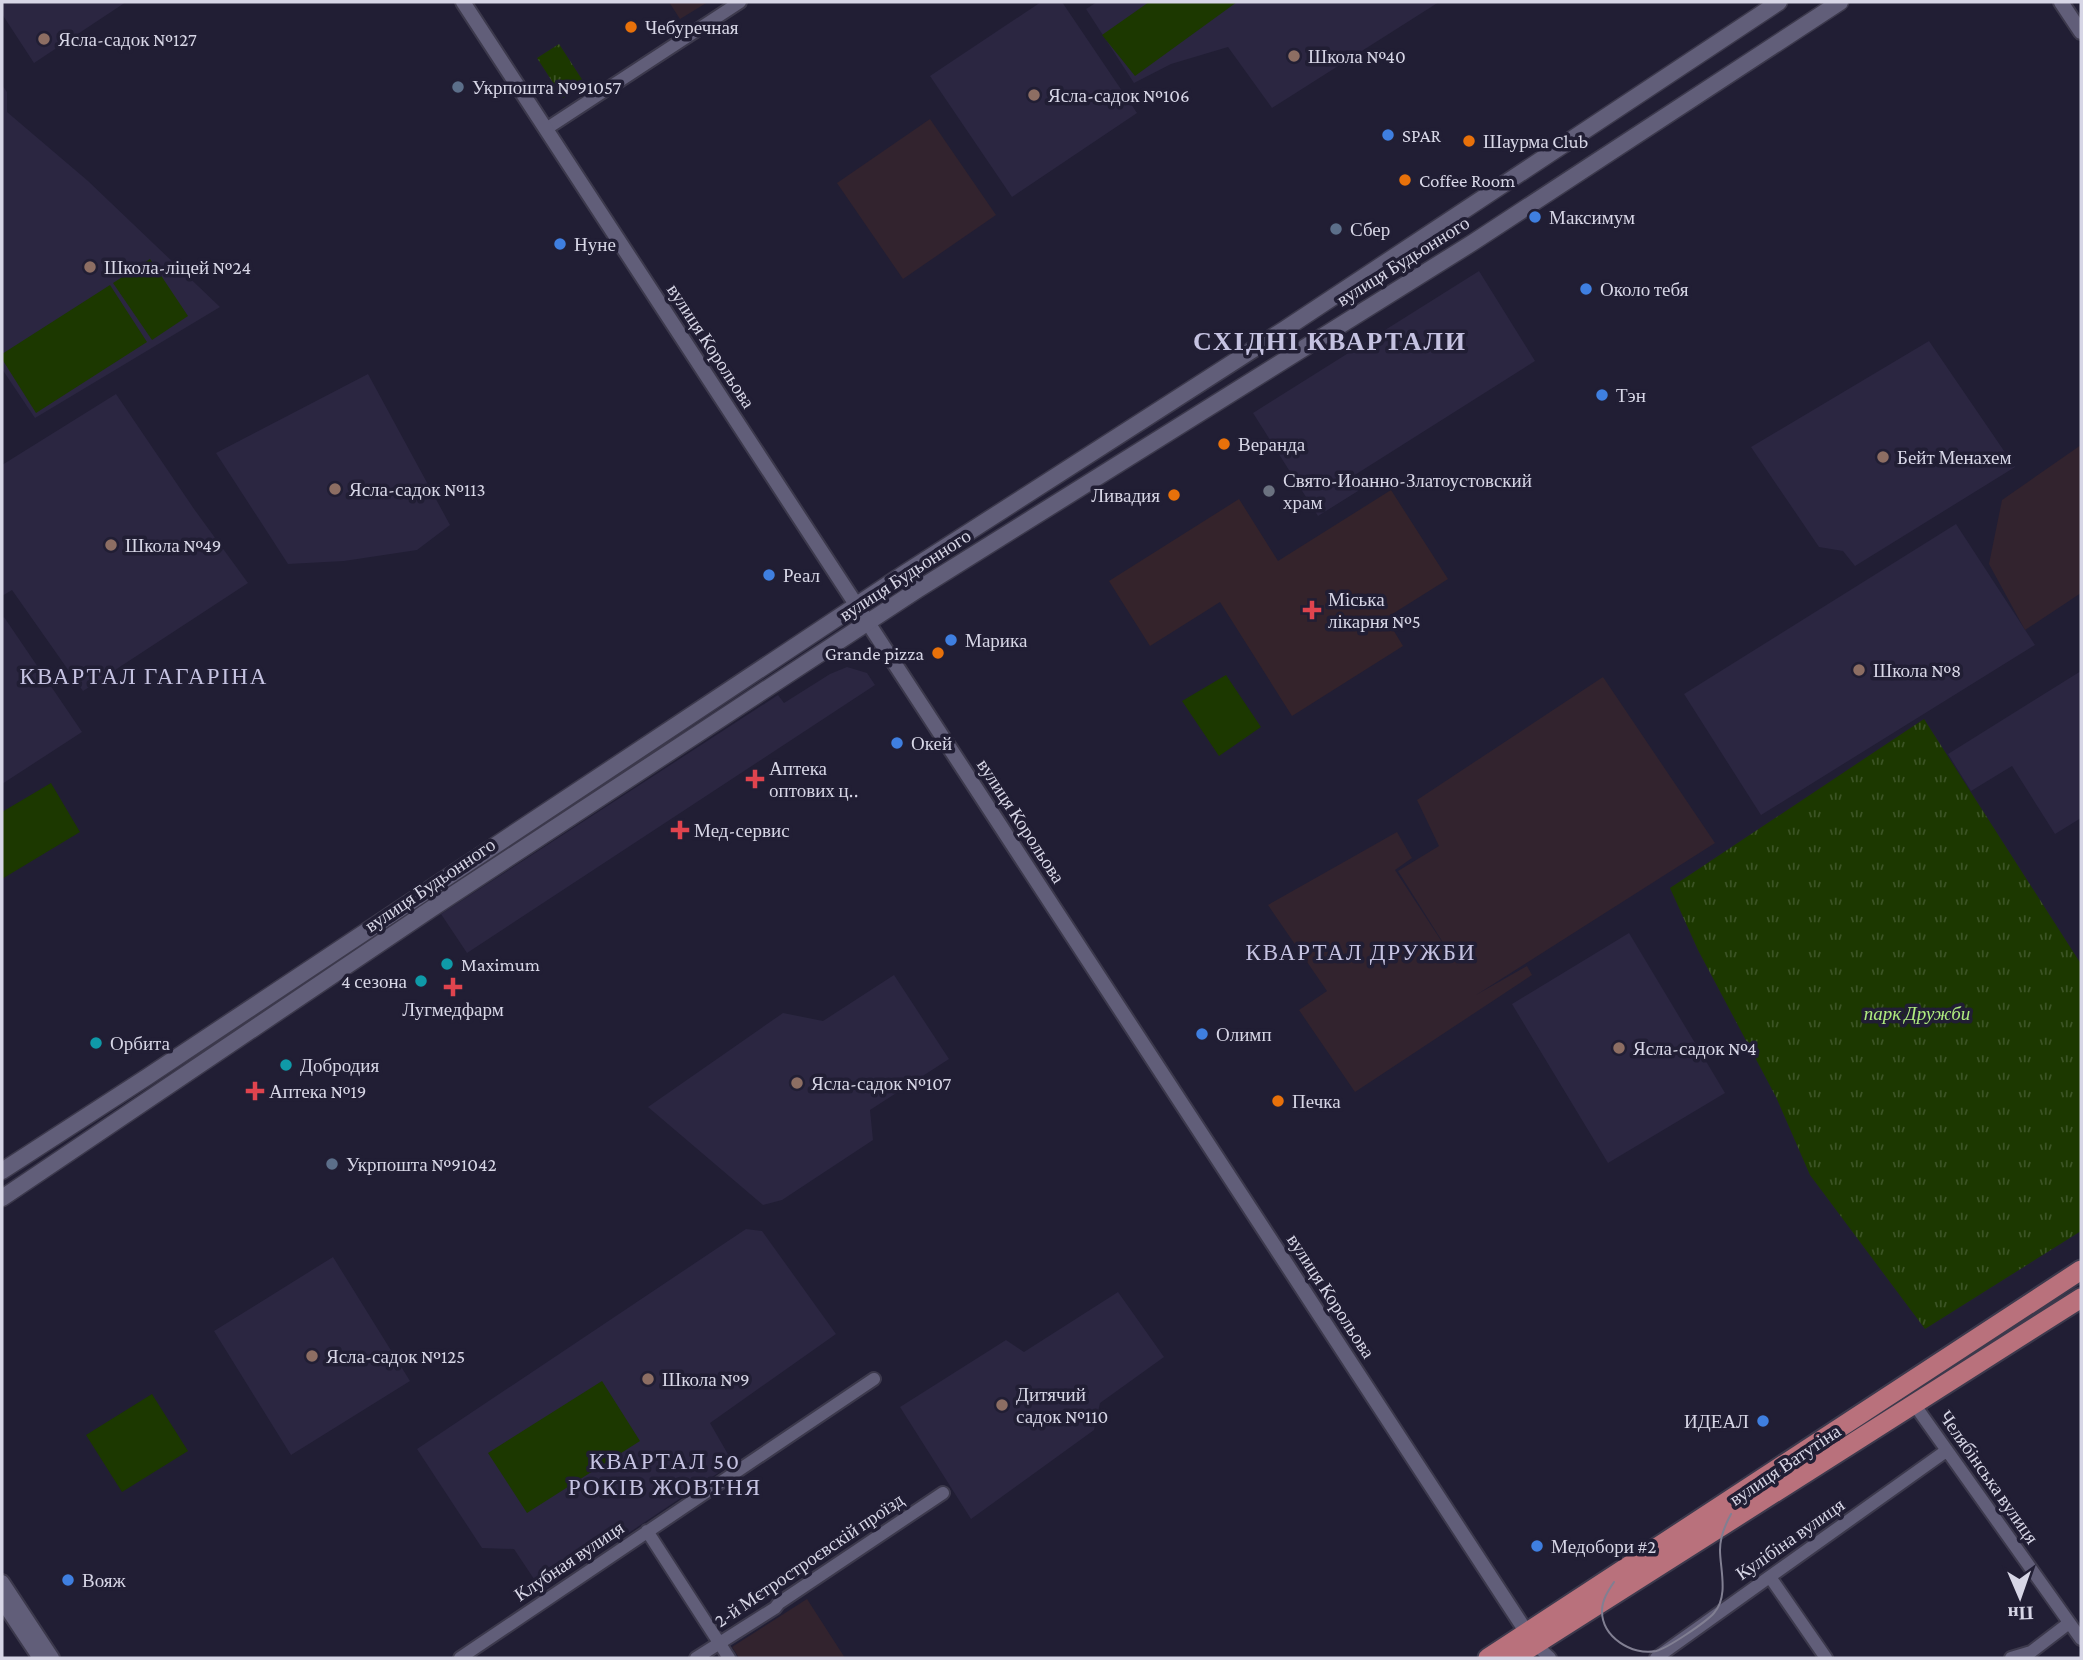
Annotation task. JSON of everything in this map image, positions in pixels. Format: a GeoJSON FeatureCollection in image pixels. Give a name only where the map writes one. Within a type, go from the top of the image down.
{"type":"FeatureCollection","features":[{"type":"Feature","properties":{"kind":"main road","name":"вулиця Будьонного"},"geometry":{"type":"LineString","coordinates":[[2,1171],[857,605],[1285,330],[1780,2]]}},
{"type":"Feature","properties":{"kind":"main road","name":"вулиця Будьонного"},"geometry":{"type":"LineString","coordinates":[[2,1198],[485,873],[917,590],[1472,243],[1840,2]]}},
{"type":"Feature","properties":{"kind":"main road","name":"вулиця Ватутіна"},"geometry":{"type":"LineString","coordinates":[[1514,1658],[1531,1638],[2081,1270]]}},
{"type":"Feature","properties":{"kind":"main road","name":"вулиця Ватутіна"},"geometry":{"type":"LineString","coordinates":[[1488,1658],[1531,1638],[1914,1405],[2081,1298]]}},
{"type":"Feature","properties":{"kind":"street","name":"вулиця Корольова"},"geometry":{"type":"LineString","coordinates":[[463,2],[1531,1638],[1550,1658]]}},
{"type":"Feature","properties":{"kind":"street"},"geometry":{"type":"LineString","coordinates":[[546,130],[740,2]]}},
{"type":"Feature","properties":{"kind":"street"},"geometry":{"type":"LineString","coordinates":[[2061,2],[2081,32]]}},
{"type":"Feature","properties":{"kind":"street","name":"Клубная вулиця"},"geometry":{"type":"LineString","coordinates":[[460,1658],[874,1379]]}},
{"type":"Feature","properties":{"kind":"street","name":"Челябінська вулиця"},"geometry":{"type":"LineString","coordinates":[[1914,1405],[2081,1639]]}},
{"type":"Feature","properties":{"kind":"street","name":"Кулібіна вулиця"},"geometry":{"type":"LineString","coordinates":[[1656,1658],[1946,1451]]}},
{"type":"Feature","properties":{"kind":"street","name":"2-й Мєтростроєвскій проїзд"},"geometry":{"type":"LineString","coordinates":[[696,1658],[775,1608],[943,1493]]}},
{"type":"Feature","properties":{"kind":"street"},"geometry":{"type":"LineString","coordinates":[[647,1531],[729,1658]]}},
{"type":"Feature","properties":{"kind":"street"},"geometry":{"type":"LineString","coordinates":[[1770,1577],[1826,1658]]}},
{"type":"Feature","properties":{"kind":"street"},"geometry":{"type":"LineString","coordinates":[[2,1582],[52,1658]]}},
{"type":"Feature","properties":{"kind":"street"},"geometry":{"type":"LineString","coordinates":[[2,1601],[40,1658]]}},
{"type":"Feature","properties":{"kind":"street"},"geometry":{"type":"LineString","coordinates":[[2011,1658],[2031,1652],[2069,1623]]}},
{"type":"Feature","properties":{"kind":"shaded area","name":"Ясла-садок №127"},"geometry":{"type":"Polygon","coordinates":[[[2,2],[126,2],[34,63],[2,14],[2,2]]]}},
{"type":"Feature","properties":{"kind":"shaded area"},"geometry":{"type":"Polygon","coordinates":[[[669,2],[708,2],[680,19],[669,2]]]}},
{"type":"Feature","properties":{"kind":"shaded area","name":"Ясла-садок №106"},"geometry":{"type":"Polygon","coordinates":[[[1041,2],[1062,2],[1137,113],[1012,197],[930,76],[1041,2]]]}},
{"type":"Feature","properties":{"kind":"shaded area","name":"Школа №40"},"geometry":{"type":"Polygon","coordinates":[[[1097,2],[1439,2],[1272,108],[1228,47],[1171,64],[1134,83],[1086,9],[1097,2]]]}},
{"type":"Feature","properties":{"kind":"shaded area","name":"Школа-ліцей №24"},"geometry":{"type":"Polygon","coordinates":[[[2,85],[7,92],[7,112],[88,181],[220,307],[35,418],[2,369],[2,85]]]}},
{"type":"Feature","properties":{"kind":"shaded area"},"geometry":{"type":"Polygon","coordinates":[[[930,119],[996,215],[903,279],[837,183],[930,119]]]}},
{"type":"Feature","properties":{"kind":"shaded area"},"geometry":{"type":"Polygon","coordinates":[[[1479,271],[1535,361],[1350,478],[1358,491],[1318,516],[1253,413],[1479,271]]]}},
{"type":"Feature","properties":{"kind":"shaded area","name":"Бейт Менахем"},"geometry":{"type":"Polygon","coordinates":[[[1929,341],[2015,467],[1855,566],[1843,551],[1819,547],[1751,447],[1929,341]]]}},
{"type":"Feature","properties":{"kind":"shaded area","name":"Ясла-садок №113"},"geometry":{"type":"Polygon","coordinates":[[[368,374],[450,525],[417,550],[344,561],[288,564],[216,453],[368,374]]]}},
{"type":"Feature","properties":{"kind":"shaded area","name":"Школа №49"},"geometry":{"type":"Polygon","coordinates":[[[116,394],[248,583],[83,691],[12,590],[2,596],[2,465],[116,394]]]}},
{"type":"Feature","properties":{"kind":"shaded area"},"geometry":{"type":"Polygon","coordinates":[[[2081,445],[2081,593],[2025,630],[1989,564],[2002,500],[2081,445]]]}},
{"type":"Feature","properties":{"kind":"shaded area","name":"Міська лікарня №5"},"geometry":{"type":"Polygon","coordinates":[[[1391,490],[1448,579],[1386,618],[1403,646],[1292,716],[1220,602],[1150,646],[1109,581],[1239,499],[1278,561],[1391,490]]]}},
{"type":"Feature","properties":{"kind":"shaded area","name":"Школа №8"},"geometry":{"type":"Polygon","coordinates":[[[1956,524],[2035,645],[1761,815],[1684,694],[1956,524]]]}},
{"type":"Feature","properties":{"kind":"shaded area"},"geometry":{"type":"Polygon","coordinates":[[[4,617],[82,732],[2,784],[2,619],[4,617]]]}},
{"type":"Feature","properties":{"kind":"shaded area"},"geometry":{"type":"Polygon","coordinates":[[[847,667],[867,673],[875,685],[467,953],[441,914],[778,695],[784,703],[830,674],[847,667]]]}},
{"type":"Feature","properties":{"kind":"shaded area"},"geometry":{"type":"Polygon","coordinates":[[[2081,671],[2081,818],[2055,834],[2012,766],[1971,791],[1948,754],[2081,671]]]}},
{"type":"Feature","properties":{"kind":"shaded area"},"geometry":{"type":"Polygon","coordinates":[[[1603,677],[1715,843],[1476,995],[1527,966],[1532,975],[1355,1092],[1299,1010],[1327,991],[1268,905],[1397,832],[1412,858],[1395,870],[1459,968],[1398,871],[1439,846],[1417,800],[1603,677]]]}},
{"type":"Feature","properties":{"kind":"shaded area","name":"Ясла-садок №4"},"geometry":{"type":"Polygon","coordinates":[[[1629,933],[1725,1093],[1608,1163],[1512,1004],[1629,933]]]}},
{"type":"Feature","properties":{"kind":"shaded area","name":"Ясла-садок №107"},"geometry":{"type":"Polygon","coordinates":[[[894,975],[949,1059],[870,1110],[873,1140],[782,1200],[763,1205],[648,1107],[783,1013],[823,1021],[894,975]]]}},
{"type":"Feature","properties":{"kind":"shaded area","name":"Школа №9"},"geometry":{"type":"Polygon","coordinates":[[[746,1229],[762,1231],[836,1334],[710,1423],[733,1463],[542,1591],[514,1549],[482,1548],[417,1449],[746,1229]]]}},
{"type":"Feature","properties":{"kind":"shaded area","name":"Ясла-садок №125"},"geometry":{"type":"Polygon","coordinates":[[[333,1257],[410,1381],[291,1455],[214,1331],[333,1257]]]}},
{"type":"Feature","properties":{"kind":"shaded area","name":"Дитячий садок №110"},"geometry":{"type":"Polygon","coordinates":[[[1118,1292],[1164,1357],[1100,1403],[1094,1430],[971,1519],[900,1407],[1006,1340],[1024,1352],[1118,1292]]]}},
{"type":"Feature","properties":{"kind":"shaded area"},"geometry":{"type":"Polygon","coordinates":[[[807,1599],[845,1658],[739,1658],[732,1647],[807,1599]]]}},
{"type":"Feature","properties":{"kind":"green space"},"geometry":{"type":"Polygon","coordinates":[[[1149,2],[1237,2],[1135,76],[1102,35],[1149,2]]]}},
{"type":"Feature","properties":{"kind":"green space"},"geometry":{"type":"Polygon","coordinates":[[[559,44],[585,84],[563,98],[537,58],[559,44]]]}},
{"type":"Feature","properties":{"kind":"green space"},"geometry":{"type":"Polygon","coordinates":[[[150,259],[188,316],[152,340],[113,283],[150,259]]]}},
{"type":"Feature","properties":{"kind":"green space"},"geometry":{"type":"Polygon","coordinates":[[[110,285],[147,342],[36,413],[2,359],[2,354],[110,285]]]}},
{"type":"Feature","properties":{"kind":"green space"},"geometry":{"type":"Polygon","coordinates":[[[1226,675],[1261,727],[1219,756],[1182,701],[1226,675]]]}},
{"type":"Feature","properties":{"kind":"green space","name":"парк Дружби"},"geometry":{"type":"Polygon","coordinates":[[[1924,719],[2081,964],[2081,1231],[1925,1329],[1810,1175],[1776,1097],[1698,950],[1670,888],[1924,719]]]}},
{"type":"Feature","properties":{"kind":"green space"},"geometry":{"type":"Polygon","coordinates":[[[51,783],[80,832],[2,879],[2,812],[51,783]]]}},
{"type":"Feature","properties":{"kind":"green space"},"geometry":{"type":"Polygon","coordinates":[[[602,1381],[640,1441],[527,1513],[488,1453],[602,1381]]]}},
{"type":"Feature","properties":{"kind":"green space"},"geometry":{"type":"Polygon","coordinates":[[[152,1394],[188,1451],[122,1492],[86,1435],[152,1394]]]}},
{"type":"Feature","properties":{"kind":"tram line"},"geometry":{"type":"LineString","coordinates":[[1614,1582],[1604,1599],[1602,1611],[1603,1620],[1613,1636],[1620,1643],[1637,1651],[1656,1651],[1669,1645],[1703,1622],[1719,1606],[1723,1582],[1720,1545],[1731,1514]]}},
{"type":"Feature","properties":{"kind":"place","name":"Чебуречная"},"geometry":{"type":"Point","coordinates":[631,27]}},
{"type":"Feature","properties":{"kind":"place","name":"Ясла-садок №127"},"geometry":{"type":"Point","coordinates":[44,39]}},
{"type":"Feature","properties":{"kind":"place","name":"Школа №40"},"geometry":{"type":"Point","coordinates":[1294,56]}},
{"type":"Feature","properties":{"kind":"place","name":"Укрпошта №91057"},"geometry":{"type":"Point","coordinates":[458,87]}},
{"type":"Feature","properties":{"kind":"place","name":"Ясла-садок №106"},"geometry":{"type":"Point","coordinates":[1034,95]}},
{"type":"Feature","properties":{"kind":"place","name":"SPAR"},"geometry":{"type":"Point","coordinates":[1388,135]}},
{"type":"Feature","properties":{"kind":"place","name":"Шаурма Club"},"geometry":{"type":"Point","coordinates":[1469,141]}},
{"type":"Feature","properties":{"kind":"place","name":"Coffee Room"},"geometry":{"type":"Point","coordinates":[1405,180]}},
{"type":"Feature","properties":{"kind":"place","name":"Максимум"},"geometry":{"type":"Point","coordinates":[1535,217]}},
{"type":"Feature","properties":{"kind":"place","name":"Сбер"},"geometry":{"type":"Point","coordinates":[1336,229]}},
{"type":"Feature","properties":{"kind":"place","name":"Нуне"},"geometry":{"type":"Point","coordinates":[560,244]}},
{"type":"Feature","properties":{"kind":"place","name":"Школа-ліцей №24"},"geometry":{"type":"Point","coordinates":[90,267]}},
{"type":"Feature","properties":{"kind":"place","name":"Около тебя"},"geometry":{"type":"Point","coordinates":[1586,289]}},
{"type":"Feature","properties":{"kind":"place","name":"Тэн"},"geometry":{"type":"Point","coordinates":[1602,395]}},
{"type":"Feature","properties":{"kind":"place","name":"Веранда"},"geometry":{"type":"Point","coordinates":[1224,444]}},
{"type":"Feature","properties":{"kind":"place","name":"Бейт Менахем"},"geometry":{"type":"Point","coordinates":[1883,457]}},
{"type":"Feature","properties":{"kind":"place","name":"Ясла-садок №113"},"geometry":{"type":"Point","coordinates":[335,489]}},
{"type":"Feature","properties":{"kind":"place","name":"Свято-Иоанно-Златоустовский храм"},"geometry":{"type":"Point","coordinates":[1269,491]}},
{"type":"Feature","properties":{"kind":"place","name":"Ливадия"},"geometry":{"type":"Point","coordinates":[1174,495]}},
{"type":"Feature","properties":{"kind":"place","name":"Школа №49"},"geometry":{"type":"Point","coordinates":[111,545]}},
{"type":"Feature","properties":{"kind":"place","name":"Реал"},"geometry":{"type":"Point","coordinates":[769,575]}},
{"type":"Feature","properties":{"kind":"place","name":"Міська лікарня №5"},"geometry":{"type":"Point","coordinates":[1312,610]}},
{"type":"Feature","properties":{"kind":"place","name":"Марика"},"geometry":{"type":"Point","coordinates":[951,640]}},
{"type":"Feature","properties":{"kind":"place","name":"Grande pizza"},"geometry":{"type":"Point","coordinates":[938,653]}},
{"type":"Feature","properties":{"kind":"place","name":"Школа №8"},"geometry":{"type":"Point","coordinates":[1859,670]}},
{"type":"Feature","properties":{"kind":"place","name":"Окей"},"geometry":{"type":"Point","coordinates":[897,743]}},
{"type":"Feature","properties":{"kind":"place","name":"Аптека оптових ц‥"},"geometry":{"type":"Point","coordinates":[755,779]}},
{"type":"Feature","properties":{"kind":"place","name":"Мед-сервис"},"geometry":{"type":"Point","coordinates":[680,830]}},
{"type":"Feature","properties":{"kind":"place","name":"Maximum"},"geometry":{"type":"Point","coordinates":[447,964]}},
{"type":"Feature","properties":{"kind":"place","name":"4 сезона"},"geometry":{"type":"Point","coordinates":[421,981]}},
{"type":"Feature","properties":{"kind":"place","name":"Лугмедфарм"},"geometry":{"type":"Point","coordinates":[453,987]}},
{"type":"Feature","properties":{"kind":"place","name":"Олимп"},"geometry":{"type":"Point","coordinates":[1202,1034]}},
{"type":"Feature","properties":{"kind":"place","name":"Орбита"},"geometry":{"type":"Point","coordinates":[96,1043]}},
{"type":"Feature","properties":{"kind":"place","name":"Ясла-садок №4"},"geometry":{"type":"Point","coordinates":[1619,1048]}},
{"type":"Feature","properties":{"kind":"place","name":"Добродия"},"geometry":{"type":"Point","coordinates":[286,1065]}},
{"type":"Feature","properties":{"kind":"place","name":"Ясла-садок №107"},"geometry":{"type":"Point","coordinates":[797,1083]}},
{"type":"Feature","properties":{"kind":"place","name":"Аптека №19"},"geometry":{"type":"Point","coordinates":[255,1091]}},
{"type":"Feature","properties":{"kind":"place","name":"Печка"},"geometry":{"type":"Point","coordinates":[1278,1101]}},
{"type":"Feature","properties":{"kind":"place","name":"Укрпошта №91042"},"geometry":{"type":"Point","coordinates":[332,1164]}},
{"type":"Feature","properties":{"kind":"place","name":"Ясла-садок №125"},"geometry":{"type":"Point","coordinates":[312,1356]}},
{"type":"Feature","properties":{"kind":"place","name":"Школа №9"},"geometry":{"type":"Point","coordinates":[648,1379]}},
{"type":"Feature","properties":{"kind":"place","name":"Дитячий садок №110"},"geometry":{"type":"Point","coordinates":[1002,1405]}},
{"type":"Feature","properties":{"kind":"place","name":"ИДЕАЛ"},"geometry":{"type":"Point","coordinates":[1763,1421]}},
{"type":"Feature","properties":{"kind":"place","name":"Медобори #2"},"geometry":{"type":"Point","coordinates":[1537,1546]}},
{"type":"Feature","properties":{"kind":"place","name":"Вояж"},"geometry":{"type":"Point","coordinates":[68,1580]}},
{"type":"Feature","properties":{"kind":"district","name":"СХІДНІ КВАРТАЛИ"},"geometry":{"type":"Point","coordinates":[1330,341]}},
{"type":"Feature","properties":{"kind":"district","name":"КВАРТАЛ ГАГАРІНА"},"geometry":{"type":"Point","coordinates":[144,676]}},
{"type":"Feature","properties":{"kind":"district","name":"КВАРТАЛ ДРУЖБИ"},"geometry":{"type":"Point","coordinates":[1361,952]}},
{"type":"Feature","properties":{"kind":"district","name":"КВАРТАЛ 50 РОКІВ ЖОВТНЯ"},"geometry":{"type":"Point","coordinates":[665,1474]}}]}
